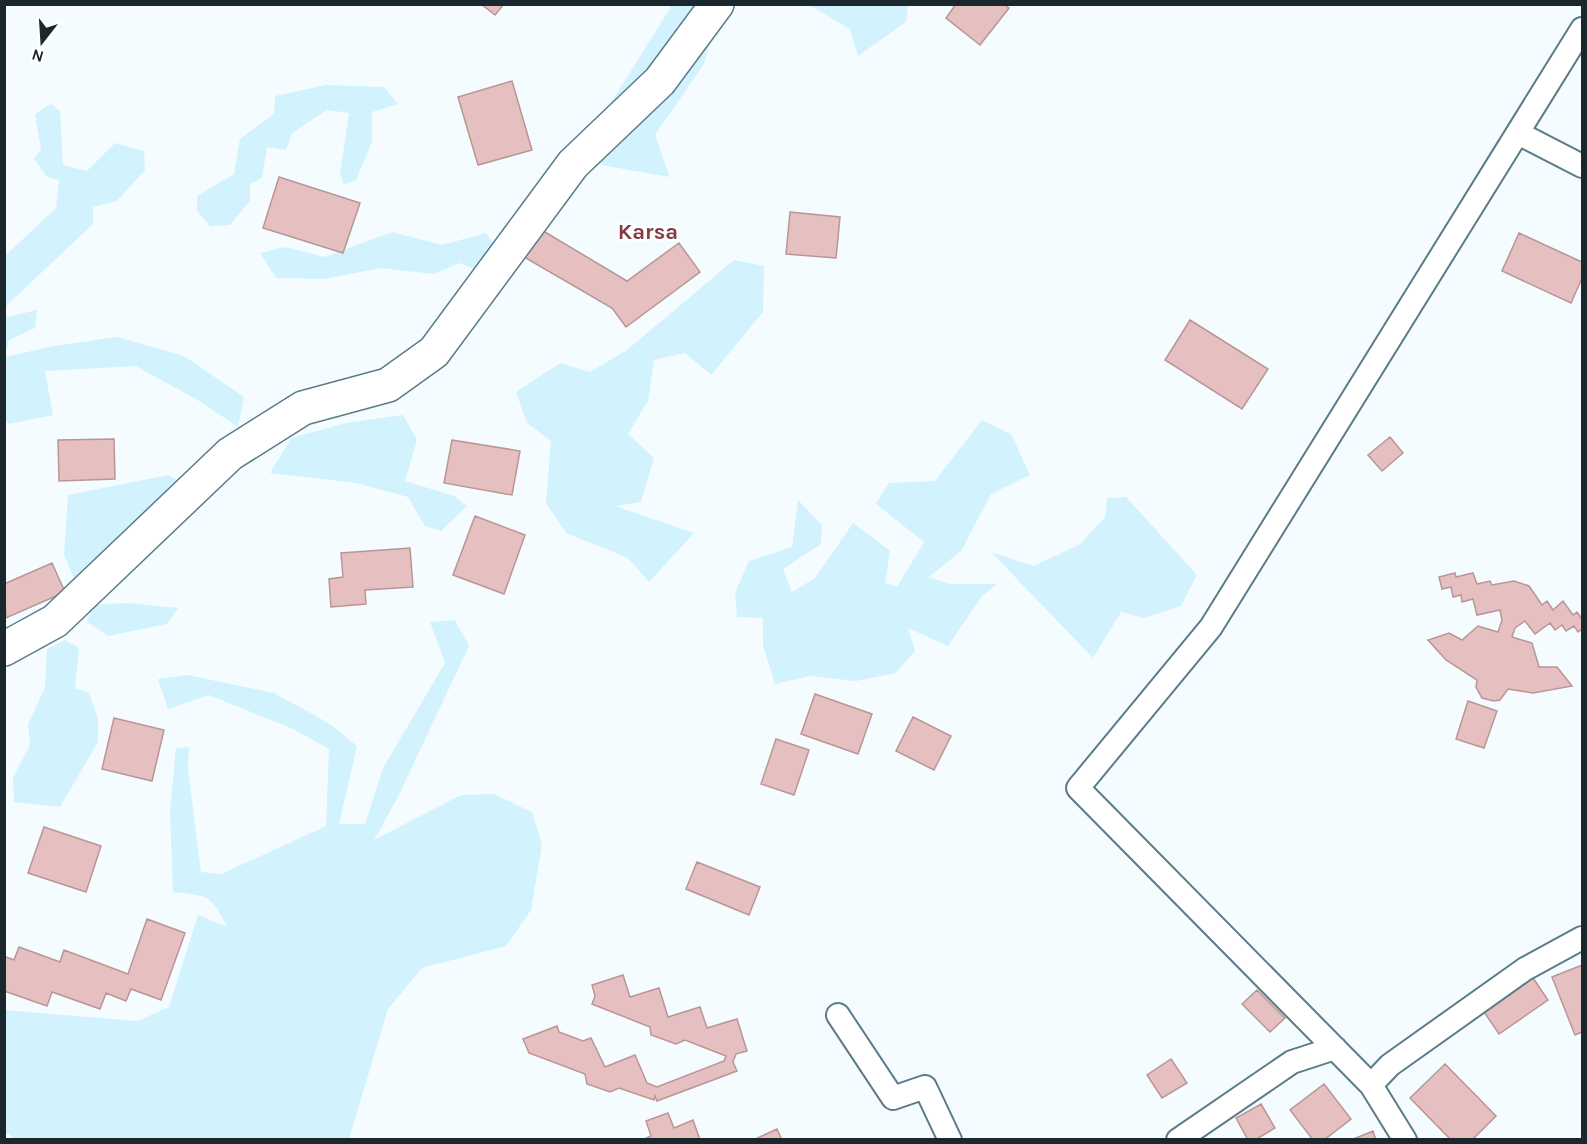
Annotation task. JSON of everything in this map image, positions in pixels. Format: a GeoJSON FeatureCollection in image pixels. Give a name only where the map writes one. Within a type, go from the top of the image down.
{"type":"FeatureCollection","features":[{"type":"Feature","properties":{"kind":"street"},"geometry":{"type":"LineString","coordinates":[[4,649],[55,621],[230,454],[303,408],[388,385],[434,352],[573,164],[660,81],[717,4]]}},
{"type":"Feature","properties":{"kind":"street"},"geometry":{"type":"LineString","coordinates":[[1405,1140],[1371,1085],[1078,788],[1211,627],[1582,29]]}},
{"type":"Feature","properties":{"kind":"street"},"geometry":{"type":"LineString","coordinates":[[1518,133],[1582,166]]}},
{"type":"Feature","properties":{"kind":"street"},"geometry":{"type":"LineString","coordinates":[[1371,1085],[1390,1065],[1525,969],[1582,938]]}},
{"type":"Feature","properties":{"kind":"street"},"geometry":{"type":"LineString","coordinates":[[838,1015],[893,1098],[925,1087],[950,1140]]}},
{"type":"Feature","properties":{"kind":"street"},"geometry":{"type":"LineString","coordinates":[[1179,1140],[1292,1062],[1335,1048]]}},
{"type":"Feature","properties":{"kind":"shaded area"},"geometry":{"type":"Polygon","coordinates":[[[908,4],[906,22],[858,56],[850,29],[809,5],[908,4]]]}},
{"type":"Feature","properties":{"kind":"shaded area"},"geometry":{"type":"Polygon","coordinates":[[[672,5],[721,5],[704,64],[655,135],[670,177],[601,165],[597,125],[672,5]]]}},
{"type":"Feature","properties":{"kind":"shaded area"},"geometry":{"type":"Polygon","coordinates":[[[326,85],[384,87],[398,104],[372,112],[372,142],[356,180],[344,184],[340,174],[349,113],[327,110],[292,133],[286,150],[267,147],[262,178],[250,184],[250,201],[230,225],[210,226],[197,211],[197,196],[234,174],[240,139],[274,114],[275,96],[326,85]]]}},
{"type":"Feature","properties":{"kind":"shaded area"},"geometry":{"type":"Polygon","coordinates":[[[51,104],[60,111],[63,165],[87,171],[115,143],[144,151],[145,170],[117,201],[93,207],[93,224],[5,307],[5,256],[56,208],[59,180],[47,177],[34,159],[41,149],[35,114],[51,104]]]}},
{"type":"Feature","properties":{"kind":"shaded area"},"geometry":{"type":"Polygon","coordinates":[[[392,232],[442,245],[486,233],[493,243],[474,269],[460,263],[433,274],[381,268],[324,279],[276,278],[260,253],[285,247],[325,257],[392,232]]]}},
{"type":"Feature","properties":{"kind":"shaded area"},"geometry":{"type":"Polygon","coordinates":[[[734,260],[764,266],[763,312],[711,375],[685,353],[654,360],[648,401],[628,434],[654,458],[641,502],[615,506],[694,533],[649,582],[628,558],[566,533],[546,503],[551,441],[527,423],[516,392],[560,363],[590,372],[627,350],[734,260]]]}},
{"type":"Feature","properties":{"kind":"shaded area"},"geometry":{"type":"Polygon","coordinates":[[[37,310],[35,328],[9,340],[5,356],[5,315],[7,317],[37,310]]]}},
{"type":"Feature","properties":{"kind":"shaded area"},"geometry":{"type":"Polygon","coordinates":[[[117,337],[184,356],[244,397],[238,427],[201,402],[136,366],[45,371],[53,415],[9,424],[5,419],[5,357],[54,346],[117,337]]]}},
{"type":"Feature","properties":{"kind":"shaded area"},"geometry":{"type":"Polygon","coordinates":[[[403,415],[417,440],[405,481],[454,496],[467,506],[441,531],[425,526],[408,497],[356,483],[270,473],[291,438],[346,423],[403,415]]]}},
{"type":"Feature","properties":{"kind":"shaded area"},"geometry":{"type":"Polygon","coordinates":[[[982,420],[1011,434],[1030,475],[991,494],[961,551],[929,577],[950,584],[997,584],[982,596],[948,646],[908,628],[915,651],[896,673],[856,681],[810,676],[775,684],[763,645],[763,618],[737,617],[735,593],[749,561],[792,547],[798,500],[822,525],[821,544],[783,569],[792,592],[815,578],[853,523],[890,551],[885,583],[897,587],[924,542],[876,504],[889,483],[935,481],[982,420]]]}},
{"type":"Feature","properties":{"kind":"shaded area"},"geometry":{"type":"Polygon","coordinates":[[[168,475],[186,485],[75,581],[64,555],[68,495],[168,475]]]}},
{"type":"Feature","properties":{"kind":"shaded area"},"geometry":{"type":"Polygon","coordinates":[[[1126,497],[1197,575],[1181,606],[1144,618],[1121,612],[1093,658],[991,552],[1034,566],[1080,544],[1106,516],[1107,498],[1126,497]]]}},
{"type":"Feature","properties":{"kind":"shaded area"},"geometry":{"type":"Polygon","coordinates":[[[127,603],[178,608],[167,624],[108,636],[87,622],[92,605],[127,603]]]}},
{"type":"Feature","properties":{"kind":"shaded area"},"geometry":{"type":"Polygon","coordinates":[[[455,620],[469,646],[398,797],[374,840],[461,795],[494,794],[532,812],[542,845],[531,910],[506,946],[422,968],[388,1009],[349,1139],[14,1140],[10,1134],[5,1134],[5,1010],[137,1021],[169,1007],[198,915],[227,927],[213,903],[208,899],[194,894],[173,892],[170,811],[176,748],[189,747],[188,769],[201,872],[221,874],[326,826],[329,749],[293,729],[209,695],[168,709],[158,679],[187,675],[274,693],[330,724],[357,746],[339,824],[365,824],[383,768],[445,663],[430,622],[455,620]]]}},
{"type":"Feature","properties":{"kind":"shaded area"},"geometry":{"type":"Polygon","coordinates":[[[65,640],[79,648],[75,688],[89,693],[98,719],[98,742],[60,807],[14,802],[13,778],[30,745],[28,724],[45,688],[47,649],[65,640]]]}},
{"type":"Feature","properties":{"kind":"building"},"geometry":{"type":"Polygon","coordinates":[[[481,4],[504,4],[495,15],[481,4]]]}},
{"type":"Feature","properties":{"kind":"building"},"geometry":{"type":"Polygon","coordinates":[[[956,4],[1004,4],[1009,8],[980,45],[946,18],[956,4]]]}},
{"type":"Feature","properties":{"kind":"building"},"geometry":{"type":"Polygon","coordinates":[[[512,81],[532,150],[478,165],[458,97],[512,81]]]}},
{"type":"Feature","properties":{"kind":"building"},"geometry":{"type":"Polygon","coordinates":[[[279,177],[360,203],[343,253],[263,228],[279,177]]]}},
{"type":"Feature","properties":{"kind":"building"},"geometry":{"type":"Polygon","coordinates":[[[790,212],[840,217],[836,258],[786,254],[790,212]]]}},
{"type":"Feature","properties":{"kind":"building"},"geometry":{"type":"Polygon","coordinates":[[[540,229],[627,281],[679,243],[700,272],[626,327],[612,308],[524,257],[540,229]]]}},
{"type":"Feature","properties":{"kind":"building"},"geometry":{"type":"Polygon","coordinates":[[[1519,233],[1582,262],[1582,278],[1571,303],[1502,271],[1519,233]]]}},
{"type":"Feature","properties":{"kind":"building"},"geometry":{"type":"Polygon","coordinates":[[[1190,320],[1268,369],[1242,409],[1165,360],[1190,320]]]}},
{"type":"Feature","properties":{"kind":"building"},"geometry":{"type":"Polygon","coordinates":[[[1390,437],[1403,453],[1382,471],[1368,455],[1390,437]]]}},
{"type":"Feature","properties":{"kind":"building"},"geometry":{"type":"Polygon","coordinates":[[[114,439],[115,479],[59,481],[58,440],[114,439]]]}},
{"type":"Feature","properties":{"kind":"building"},"geometry":{"type":"Polygon","coordinates":[[[452,440],[520,451],[512,495],[444,483],[452,440]]]}},
{"type":"Feature","properties":{"kind":"building"},"geometry":{"type":"Polygon","coordinates":[[[475,516],[525,535],[504,594],[453,575],[475,516]]]}},
{"type":"Feature","properties":{"kind":"building"},"geometry":{"type":"Polygon","coordinates":[[[410,548],[413,587],[365,590],[366,604],[331,607],[329,579],[343,577],[341,553],[410,548]]]}},
{"type":"Feature","properties":{"kind":"building"},"geometry":{"type":"Polygon","coordinates":[[[52,563],[65,592],[6,618],[4,584],[52,563]]]}},
{"type":"Feature","properties":{"kind":"building"},"geometry":{"type":"Polygon","coordinates":[[[1455,573],[1456,577],[1473,573],[1477,584],[1490,581],[1492,585],[1514,581],[1529,586],[1542,605],[1547,601],[1553,610],[1563,601],[1573,615],[1577,612],[1582,619],[1582,629],[1578,632],[1574,626],[1566,631],[1562,625],[1555,630],[1550,623],[1535,634],[1525,621],[1515,628],[1512,637],[1532,643],[1539,667],[1557,667],[1572,686],[1533,693],[1508,689],[1500,700],[1482,698],[1476,687],[1477,680],[1446,660],[1428,640],[1449,633],[1462,640],[1478,626],[1498,632],[1502,620],[1500,610],[1477,615],[1473,599],[1462,602],[1461,595],[1453,597],[1451,587],[1442,589],[1439,577],[1455,573]]]}},
{"type":"Feature","properties":{"kind":"building"},"geometry":{"type":"Polygon","coordinates":[[[815,694],[872,714],[858,754],[801,734],[815,694]]]}},
{"type":"Feature","properties":{"kind":"building"},"geometry":{"type":"Polygon","coordinates":[[[1468,701],[1497,711],[1484,748],[1456,739],[1468,701]]]}},
{"type":"Feature","properties":{"kind":"building"},"geometry":{"type":"Polygon","coordinates":[[[913,717],[951,736],[934,770],[896,751],[913,717]]]}},
{"type":"Feature","properties":{"kind":"building"},"geometry":{"type":"Polygon","coordinates":[[[114,718],[164,730],[152,781],[102,769],[114,718]]]}},
{"type":"Feature","properties":{"kind":"building"},"geometry":{"type":"Polygon","coordinates":[[[776,739],[809,750],[794,795],[761,784],[776,739]]]}},
{"type":"Feature","properties":{"kind":"building"},"geometry":{"type":"Polygon","coordinates":[[[44,827],[101,846],[86,892],[28,873],[44,827]]]}},
{"type":"Feature","properties":{"kind":"building"},"geometry":{"type":"Polygon","coordinates":[[[697,862],[760,887],[749,915],[686,889],[697,862]]]}},
{"type":"Feature","properties":{"kind":"building"},"geometry":{"type":"Polygon","coordinates":[[[147,919],[185,933],[161,1000],[131,989],[126,1001],[106,993],[100,1009],[52,992],[47,1006],[4,991],[4,956],[14,960],[19,947],[60,962],[64,950],[128,974],[147,919]]]}},
{"type":"Feature","properties":{"kind":"building"},"geometry":{"type":"Polygon","coordinates":[[[1582,965],[1582,1032],[1575,1035],[1552,977],[1582,965]]]}},
{"type":"Feature","properties":{"kind":"building"},"geometry":{"type":"Polygon","coordinates":[[[1529,972],[1548,1000],[1499,1034],[1480,1006],[1529,972]]]}},
{"type":"Feature","properties":{"kind":"building"},"geometry":{"type":"Polygon","coordinates":[[[623,975],[630,997],[659,988],[668,1017],[700,1007],[707,1028],[737,1019],[747,1051],[736,1054],[733,1062],[737,1071],[657,1101],[655,1096],[654,1100],[619,1088],[610,1092],[587,1084],[585,1074],[529,1053],[523,1039],[557,1026],[559,1032],[583,1041],[591,1038],[605,1067],[635,1055],[647,1083],[657,1087],[724,1061],[726,1056],[685,1040],[676,1044],[651,1035],[650,1027],[592,1004],[595,996],[592,985],[623,975]]]}},
{"type":"Feature","properties":{"kind":"building"},"geometry":{"type":"Polygon","coordinates":[[[1257,990],[1285,1018],[1270,1032],[1242,1004],[1257,990]]]}},
{"type":"Feature","properties":{"kind":"building"},"geometry":{"type":"Polygon","coordinates":[[[1171,1059],[1187,1083],[1162,1098],[1147,1075],[1171,1059]]]}},
{"type":"Feature","properties":{"kind":"building"},"geometry":{"type":"Polygon","coordinates":[[[1445,1064],[1496,1116],[1472,1140],[1451,1140],[1410,1098],[1445,1064]]]}},
{"type":"Feature","properties":{"kind":"building"},"geometry":{"type":"Polygon","coordinates":[[[1324,1084],[1351,1119],[1324,1140],[1313,1140],[1290,1110],[1324,1084]]]}},
{"type":"Feature","properties":{"kind":"building"},"geometry":{"type":"Polygon","coordinates":[[[1261,1104],[1275,1128],[1255,1140],[1248,1140],[1236,1118],[1261,1104]]]}},
{"type":"Feature","properties":{"kind":"building"},"geometry":{"type":"Polygon","coordinates":[[[668,1113],[674,1128],[693,1120],[700,1140],[642,1140],[651,1136],[646,1121],[668,1113]]]}},
{"type":"Feature","properties":{"kind":"building"},"geometry":{"type":"Polygon","coordinates":[[[777,1129],[782,1140],[753,1140],[777,1129]]]}},
{"type":"Feature","properties":{"kind":"building"},"geometry":{"type":"Polygon","coordinates":[[[1373,1131],[1376,1140],[1351,1140],[1373,1131]]]}},
{"type":"Feature","properties":{"kind":"district","name":"Karsa"},"geometry":{"type":"Point","coordinates":[648,232]}}]}
